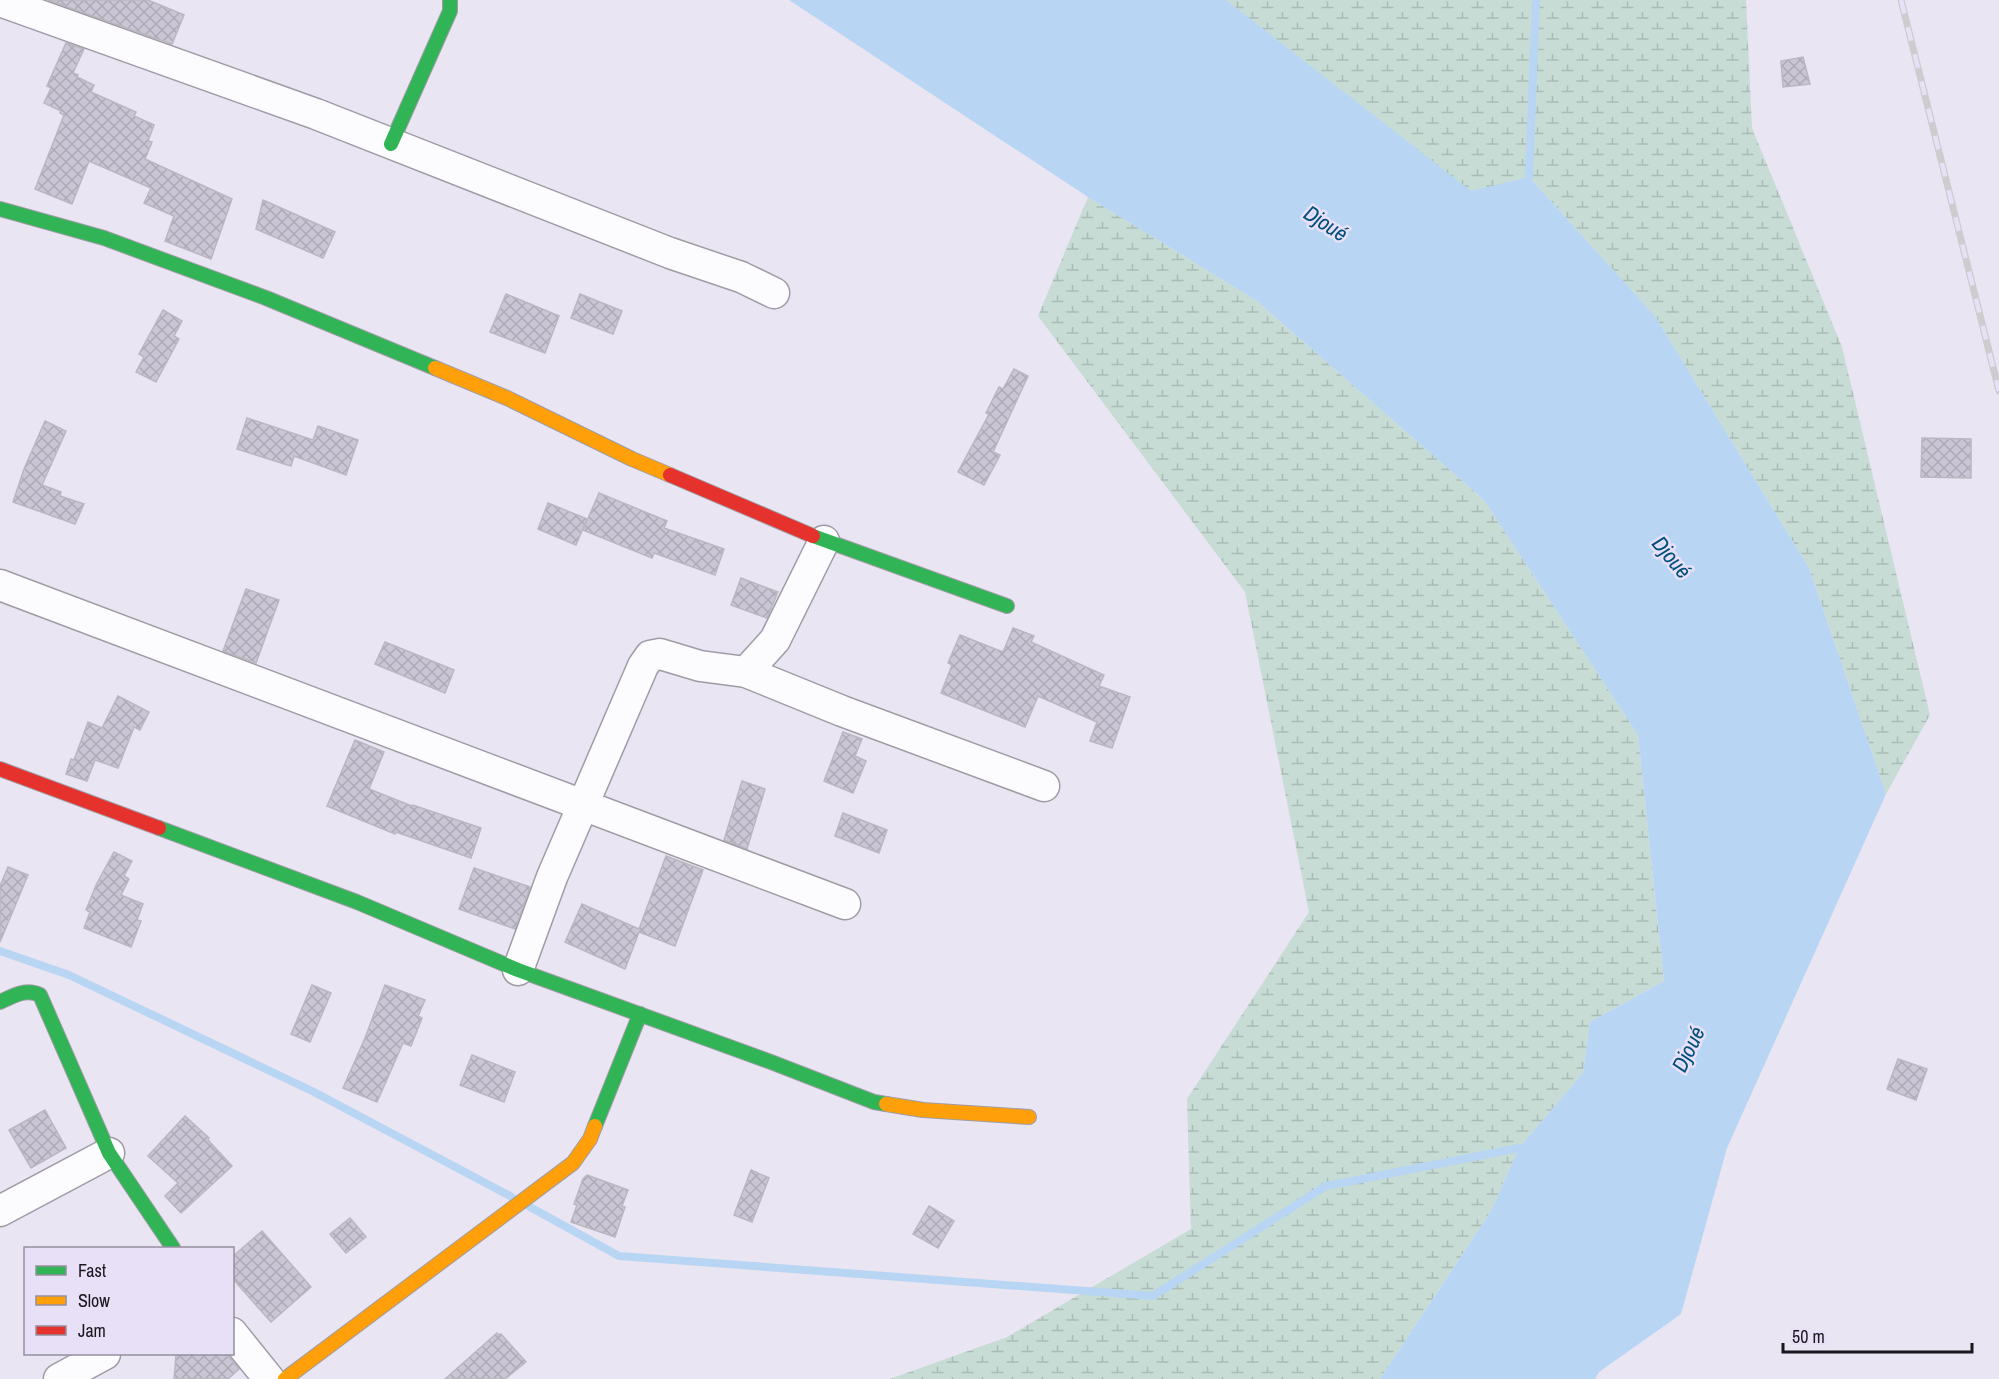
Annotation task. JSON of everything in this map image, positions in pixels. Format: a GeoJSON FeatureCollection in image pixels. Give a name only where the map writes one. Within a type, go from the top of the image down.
{"type":"FeatureCollection","features":[{"type":"Feature","properties":{"kind":"street"},"geometry":{"type":"LineString","coordinates":[[391,144],[450,11],[450,0]]}},
{"type":"Feature","properties":{"kind":"street"},"geometry":{"type":"LineString","coordinates":[[0,2],[316,114],[670,253],[741,277],[774,293]]}},
{"type":"Feature","properties":{"kind":"street"},"geometry":{"type":"LineString","coordinates":[[0,209],[104,238],[318,318],[507,398],[632,459],[824,541],[1007,606]]}},
{"type":"Feature","properties":{"kind":"street"},"geometry":{"type":"LineString","coordinates":[[746,672],[775,640],[824,541]]}},
{"type":"Feature","properties":{"kind":"street"},"geometry":{"type":"LineString","coordinates":[[0,585],[845,904]]}},
{"type":"Feature","properties":{"kind":"street"},"geometry":{"type":"LineString","coordinates":[[518,970],[552,877],[643,666],[650,656],[660,654],[700,666],[746,672],[842,711],[1044,786]]}},
{"type":"Feature","properties":{"kind":"street"},"geometry":{"type":"LineString","coordinates":[[0,770],[357,902],[518,970],[874,1102],[923,1110],[1029,1117]]}},
{"type":"Feature","properties":{"kind":"street"},"geometry":{"type":"LineString","coordinates":[[0,1002],[30,991],[36,991],[40,995],[109,1153],[172,1247]]}},
{"type":"Feature","properties":{"kind":"street"},"geometry":{"type":"LineString","coordinates":[[285,1379],[573,1163],[590,1139],[640,1014]]}},
{"type":"Feature","properties":{"kind":"street"},"geometry":{"type":"LineString","coordinates":[[0,1211],[109,1153]]}},
{"type":"Feature","properties":{"kind":"street"},"geometry":{"type":"LineString","coordinates":[[234,1336],[268,1379]]}},
{"type":"Feature","properties":{"kind":"street"},"geometry":{"type":"LineString","coordinates":[[59,1379],[101,1355]]}},
{"type":"Feature","properties":{"kind":"green space"},"geometry":{"type":"Polygon","coordinates":[[[1226,0],[1746,0],[1752,128],[1842,347],[1930,715],[1886,794],[1809,568],[1655,316],[1529,177],[1471,192],[1226,0]]]}},
{"type":"Feature","properties":{"kind":"green space"},"geometry":{"type":"Polygon","coordinates":[[[1088,197],[1257,301],[1484,500],[1638,735],[1664,981],[1590,1022],[1583,1073],[1519,1148],[1491,1211],[1380,1379],[890,1379],[1007,1337],[1191,1229],[1187,1099],[1309,912],[1245,592],[1038,316],[1088,197]]]}},
{"type":"Feature","properties":{"kind":"water","name":"Djoué"},"geometry":{"type":"Polygon","coordinates":[[[789,0],[1226,0],[1471,191],[1529,177],[1655,316],[1809,568],[1886,794],[1727,1148],[1681,1314],[1599,1372],[1595,1379],[1380,1379],[1491,1211],[1519,1148],[1583,1073],[1590,1022],[1664,981],[1638,735],[1484,500],[1257,301],[1088,197],[789,0]]]}},
{"type":"Feature","properties":{"kind":"building"},"geometry":{"type":"Polygon","coordinates":[[[48,0],[148,0],[184,15],[172,44],[48,0]]]}},
{"type":"Feature","properties":{"kind":"building"},"geometry":{"type":"Polygon","coordinates":[[[66,43],[84,49],[73,73],[94,85],[91,92],[136,112],[134,116],[154,125],[148,141],[152,142],[145,159],[232,199],[211,259],[165,241],[174,216],[144,203],[151,188],[89,161],[72,204],[35,189],[64,115],[60,113],[61,111],[44,103],[51,88],[47,86],[66,43]]]}},
{"type":"Feature","properties":{"kind":"building"},"geometry":{"type":"Polygon","coordinates":[[[1803,57],[1810,84],[1783,87],[1781,61],[1803,57]]]}},
{"type":"Feature","properties":{"kind":"building"},"geometry":{"type":"Polygon","coordinates":[[[263,200],[335,232],[323,258],[256,229],[263,200]]]}},
{"type":"Feature","properties":{"kind":"building"},"geometry":{"type":"Polygon","coordinates":[[[506,294],[559,316],[545,353],[490,332],[506,294]]]}},
{"type":"Feature","properties":{"kind":"building"},"geometry":{"type":"Polygon","coordinates":[[[580,294],[622,311],[613,334],[571,318],[580,294]]]}},
{"type":"Feature","properties":{"kind":"building"},"geometry":{"type":"Polygon","coordinates":[[[163,310],[182,321],[174,336],[179,339],[156,382],[136,372],[144,357],[139,354],[163,310]]]}},
{"type":"Feature","properties":{"kind":"building"},"geometry":{"type":"Polygon","coordinates":[[[1014,369],[1028,376],[993,452],[1000,455],[984,485],[958,472],[989,414],[986,413],[999,387],[1003,389],[1014,369]]]}},
{"type":"Feature","properties":{"kind":"building"},"geometry":{"type":"Polygon","coordinates":[[[247,418],[313,440],[318,426],[358,440],[346,475],[294,456],[291,466],[237,449],[247,418]]]}},
{"type":"Feature","properties":{"kind":"building"},"geometry":{"type":"Polygon","coordinates":[[[45,421],[66,431],[42,485],[61,492],[60,496],[84,504],[75,524],[13,502],[24,469],[45,421]]]}},
{"type":"Feature","properties":{"kind":"building"},"geometry":{"type":"Polygon","coordinates":[[[1922,438],[1971,439],[1971,478],[1921,477],[1922,438]]]}},
{"type":"Feature","properties":{"kind":"building"},"geometry":{"type":"Polygon","coordinates":[[[599,493],[667,521],[664,528],[724,549],[715,575],[654,553],[652,558],[583,530],[599,493]]]}},
{"type":"Feature","properties":{"kind":"building"},"geometry":{"type":"Polygon","coordinates":[[[548,503],[587,519],[576,545],[538,529],[548,503]]]}},
{"type":"Feature","properties":{"kind":"building"},"geometry":{"type":"Polygon","coordinates":[[[741,578],[778,592],[767,618],[731,605],[741,578]]]}},
{"type":"Feature","properties":{"kind":"building"},"geometry":{"type":"Polygon","coordinates":[[[246,589],[279,600],[256,663],[223,651],[246,589]]]}},
{"type":"Feature","properties":{"kind":"building"},"geometry":{"type":"Polygon","coordinates":[[[1013,628],[1034,636],[1031,642],[1104,675],[1099,686],[1130,697],[1112,748],[1090,741],[1097,722],[1038,696],[1025,727],[941,693],[952,665],[948,663],[960,635],[1003,652],[1013,628]]]}},
{"type":"Feature","properties":{"kind":"building"},"geometry":{"type":"Polygon","coordinates":[[[385,642],[454,670],[445,693],[375,664],[385,642]]]}},
{"type":"Feature","properties":{"kind":"building"},"geometry":{"type":"Polygon","coordinates":[[[118,696],[149,712],[140,730],[134,727],[118,768],[95,760],[87,781],[66,774],[71,759],[74,760],[88,722],[102,728],[118,696]]]}},
{"type":"Feature","properties":{"kind":"building"},"geometry":{"type":"Polygon","coordinates":[[[843,732],[862,739],[855,756],[866,761],[853,793],[824,781],[843,732]]]}},
{"type":"Feature","properties":{"kind":"building"},"geometry":{"type":"Polygon","coordinates":[[[355,740],[384,752],[369,789],[412,806],[481,828],[471,858],[396,832],[395,834],[327,806],[355,740]]]}},
{"type":"Feature","properties":{"kind":"building"},"geometry":{"type":"Polygon","coordinates":[[[742,781],[765,789],[747,849],[724,840],[742,781]]]}},
{"type":"Feature","properties":{"kind":"building"},"geometry":{"type":"Polygon","coordinates":[[[843,813],[887,830],[879,853],[835,836],[843,813]]]}},
{"type":"Feature","properties":{"kind":"building"},"geometry":{"type":"Polygon","coordinates":[[[114,852],[132,861],[124,876],[129,879],[121,895],[143,904],[137,920],[141,921],[131,947],[84,928],[90,912],[86,910],[97,883],[114,852]]]}},
{"type":"Feature","properties":{"kind":"building"},"geometry":{"type":"Polygon","coordinates":[[[666,856],[703,870],[675,946],[639,932],[625,969],[565,942],[582,904],[639,929],[666,856]]]}},
{"type":"Feature","properties":{"kind":"building"},"geometry":{"type":"Polygon","coordinates":[[[8,867],[28,875],[0,942],[0,886],[8,867]]]}},
{"type":"Feature","properties":{"kind":"building"},"geometry":{"type":"Polygon","coordinates":[[[474,868],[530,887],[515,929],[459,909],[474,868]]]}},
{"type":"Feature","properties":{"kind":"building"},"geometry":{"type":"Polygon","coordinates":[[[312,985],[331,993],[310,1042],[291,1034],[312,985]]]}},
{"type":"Feature","properties":{"kind":"building"},"geometry":{"type":"Polygon","coordinates":[[[385,985],[425,1000],[418,1016],[422,1018],[411,1046],[403,1043],[377,1102],[343,1088],[385,985]]]}},
{"type":"Feature","properties":{"kind":"building"},"geometry":{"type":"Polygon","coordinates":[[[472,1055],[515,1072],[504,1102],[460,1085],[472,1055]]]}},
{"type":"Feature","properties":{"kind":"building"},"geometry":{"type":"Polygon","coordinates":[[[1898,1059],[1927,1069],[1916,1100],[1887,1089],[1898,1059]]]}},
{"type":"Feature","properties":{"kind":"building"},"geometry":{"type":"Polygon","coordinates":[[[45,1110],[66,1148],[31,1168],[9,1130],[45,1110]]]}},
{"type":"Feature","properties":{"kind":"building"},"geometry":{"type":"Polygon","coordinates":[[[185,1116],[209,1138],[208,1140],[232,1166],[181,1213],[165,1196],[178,1183],[148,1156],[185,1116]]]}},
{"type":"Feature","properties":{"kind":"building"},"geometry":{"type":"Polygon","coordinates":[[[751,1170],[769,1178],[752,1222],[734,1215],[751,1170]]]}},
{"type":"Feature","properties":{"kind":"building"},"geometry":{"type":"Polygon","coordinates":[[[587,1175],[628,1190],[615,1237],[571,1222],[577,1205],[574,1204],[583,1179],[587,1175]]]}},
{"type":"Feature","properties":{"kind":"building"},"geometry":{"type":"Polygon","coordinates":[[[929,1206],[954,1221],[938,1248],[913,1234],[929,1206]]]}},
{"type":"Feature","properties":{"kind":"building"},"geometry":{"type":"Polygon","coordinates":[[[350,1218],[366,1237],[346,1253],[330,1234],[350,1218]]]}},
{"type":"Feature","properties":{"kind":"building"},"geometry":{"type":"Polygon","coordinates":[[[262,1231],[311,1287],[271,1322],[234,1280],[234,1255],[262,1231]]]}},
{"type":"Feature","properties":{"kind":"building"},"geometry":{"type":"Polygon","coordinates":[[[497,1333],[501,1334],[526,1362],[505,1379],[445,1379],[497,1333]]]}},
{"type":"Feature","properties":{"kind":"building"},"geometry":{"type":"Polygon","coordinates":[[[176,1355],[228,1355],[239,1369],[228,1379],[174,1379],[176,1355]]]}},
{"type":"Feature","properties":{"kind":"waterway"},"geometry":{"type":"LineString","coordinates":[[1525,187],[1529,177],[1536,0]]}},
{"type":"Feature","properties":{"kind":"waterway"},"geometry":{"type":"LineString","coordinates":[[0,951],[69,975],[314,1092],[512,1197]]}},
{"type":"Feature","properties":{"kind":"waterway"},"geometry":{"type":"LineString","coordinates":[[530,1207],[619,1256],[1153,1296],[1326,1186],[1519,1148],[1526,1152]]}},
{"type":"Feature","properties":{"kind":"railway"},"geometry":{"type":"LineString","coordinates":[[1901,0],[1999,391]]}},
{"type":"Feature","properties":{"kind":"traffic: fast"},"geometry":{"type":"LineString","coordinates":[[391,144],[450,11],[450,0]]}},
{"type":"Feature","properties":{"kind":"traffic: fast"},"geometry":{"type":"LineString","coordinates":[[0,209],[104,238],[266,298],[435,368]]}},
{"type":"Feature","properties":{"kind":"traffic: fast"},"geometry":{"type":"LineString","coordinates":[[813,536],[1007,606]]}},
{"type":"Feature","properties":{"kind":"traffic: fast"},"geometry":{"type":"LineString","coordinates":[[159,828],[357,902],[518,970],[874,1102],[886,1104]]}},
{"type":"Feature","properties":{"kind":"traffic: fast"},"geometry":{"type":"LineString","coordinates":[[0,1002],[15,995],[30,992],[40,995],[109,1153],[172,1247]]}},
{"type":"Feature","properties":{"kind":"traffic: fast"},"geometry":{"type":"LineString","coordinates":[[595,1126],[640,1014]]}},
{"type":"Feature","properties":{"kind":"traffic: slow"},"geometry":{"type":"LineString","coordinates":[[435,368],[507,398],[670,475]]}},
{"type":"Feature","properties":{"kind":"traffic: slow"},"geometry":{"type":"LineString","coordinates":[[886,1104],[923,1110],[1029,1117]]}},
{"type":"Feature","properties":{"kind":"traffic: slow"},"geometry":{"type":"LineString","coordinates":[[285,1379],[573,1163],[590,1139],[595,1126]]}},
{"type":"Feature","properties":{"kind":"traffic: jam"},"geometry":{"type":"LineString","coordinates":[[670,475],[813,536]]}},
{"type":"Feature","properties":{"kind":"traffic: jam"},"geometry":{"type":"LineString","coordinates":[[0,769],[159,828]]}}]}
